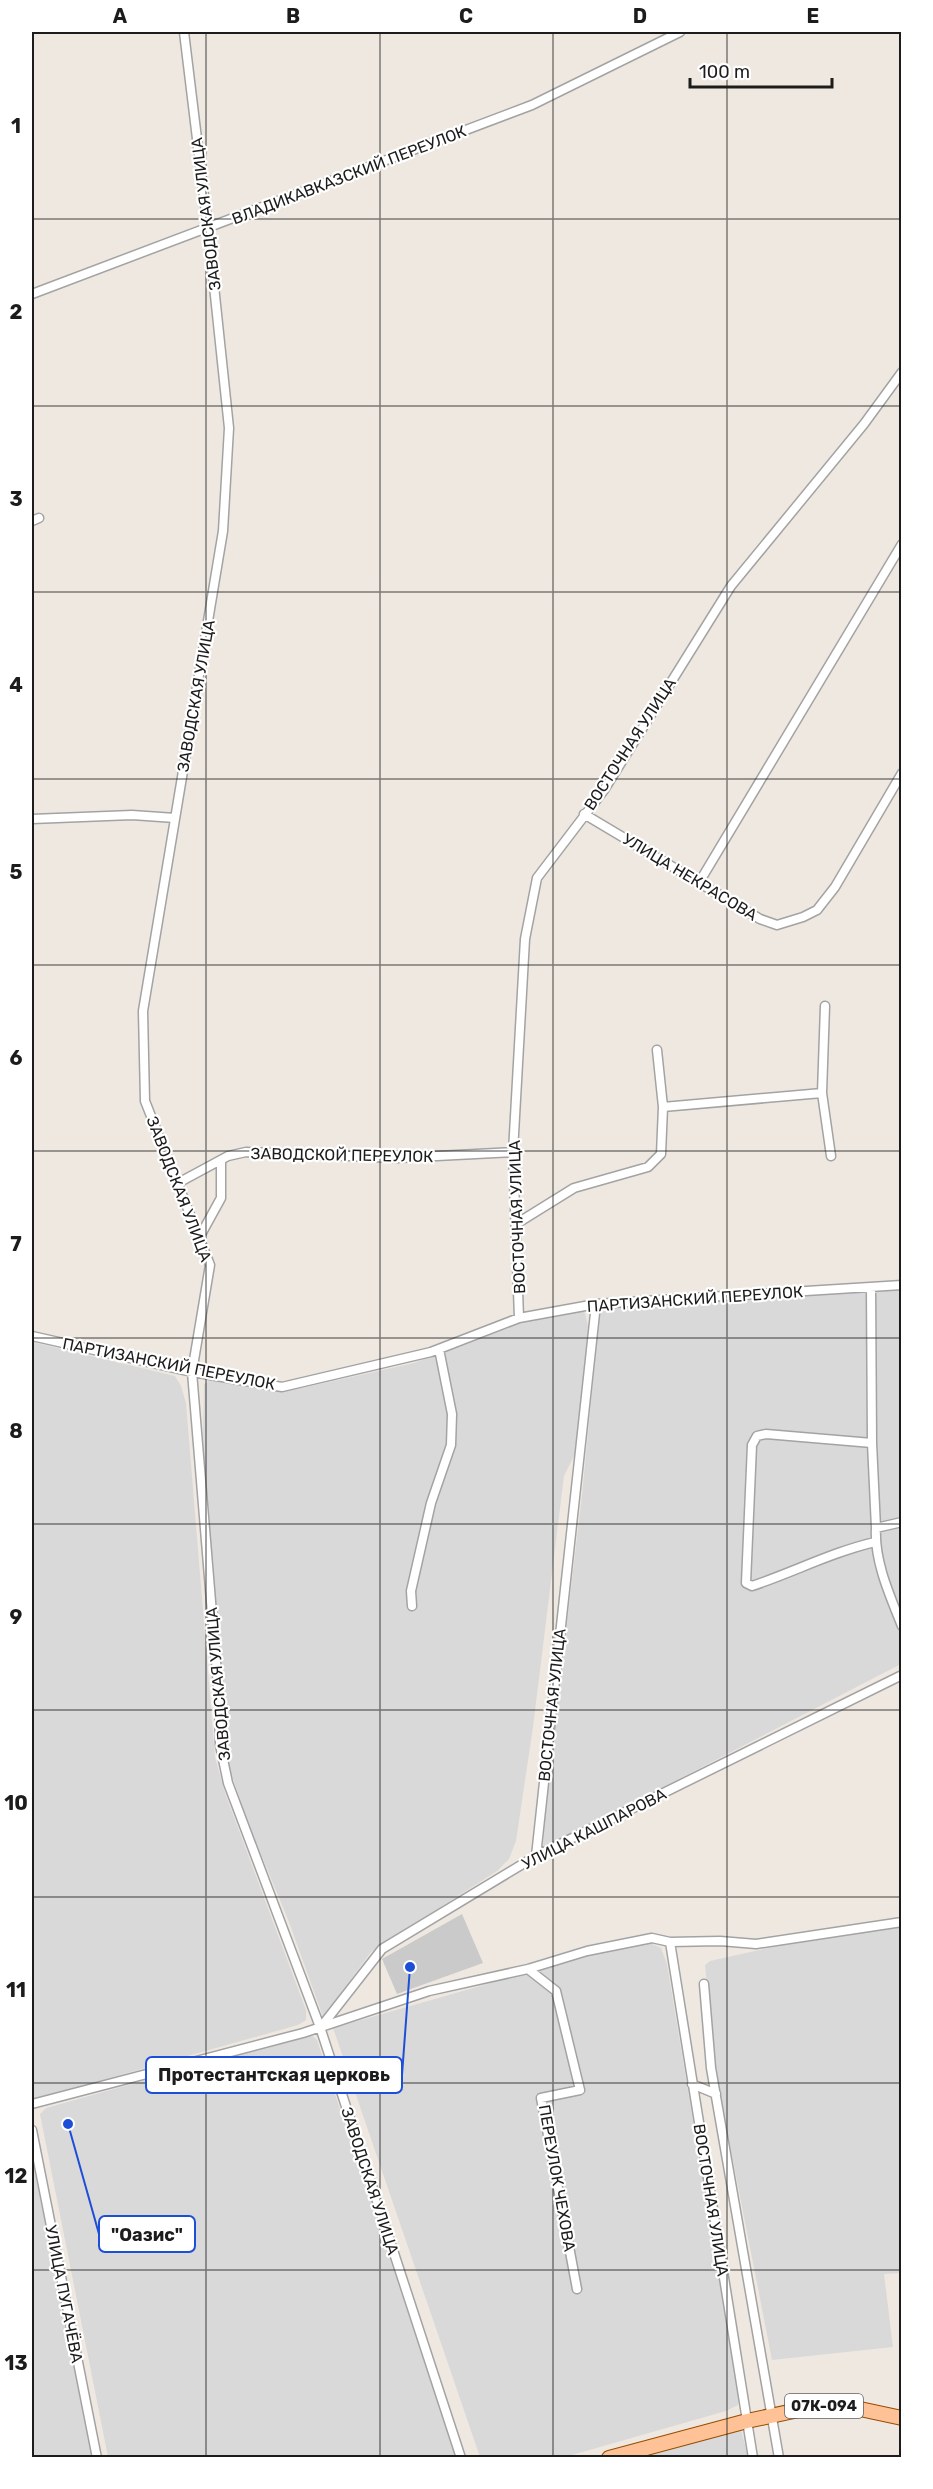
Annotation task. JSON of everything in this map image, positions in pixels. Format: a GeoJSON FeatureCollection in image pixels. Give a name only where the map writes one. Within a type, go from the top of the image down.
{"type":"FeatureCollection","features":[{"type":"Feature","properties":{"kind":"main road","name":"07К-094"},"geometry":{"type":"LineString","coordinates":[[609,2457],[747,2421],[817,2406],[846,2406],[902,2418]]}},
{"type":"Feature","properties":{"kind":"street","name":"ЗАВОДСКАЯ УЛИЦА"},"geometry":{"type":"LineString","coordinates":[[184,32],[229,428],[224,519],[143,1011],[145,1101],[210,1265],[192,1372],[219,1698],[220,1745],[228,1783],[320,2027],[461,2457]]}},
{"type":"Feature","properties":{"kind":"street","name":"ВЛАДИКАВКАЗСКИЙ ПЕРЕУЛОК"},"geometry":{"type":"LineString","coordinates":[[32,294],[532,105],[680,32]]}},
{"type":"Feature","properties":{"kind":"street","name":"ВОСТОЧНАЯ УЛИЦА"},"geometry":{"type":"LineString","coordinates":[[519,1318],[513,1152],[525,939],[537,878],[604,790],[731,586],[864,424],[902,372]]}},
{"type":"Feature","properties":{"kind":"street"},"geometry":{"type":"LineString","coordinates":[[700,881],[902,544]]}},
{"type":"Feature","properties":{"kind":"street","name":"УЛИЦА НЕКРАСОВА"},"geometry":{"type":"LineString","coordinates":[[584,814],[700,881],[760,919],[777,925],[796,920],[817,910],[835,887],[902,773]]}},
{"type":"Feature","properties":{"kind":"street"},"geometry":{"type":"LineString","coordinates":[[32,819],[132,815],[175,818]]}},
{"type":"Feature","properties":{"kind":"street"},"geometry":{"type":"LineString","coordinates":[[825,1006],[822,1093],[831,1156]]}},
{"type":"Feature","properties":{"kind":"street"},"geometry":{"type":"LineString","coordinates":[[516,1224],[574,1188],[648,1167],[661,1154],[663,1107],[657,1050]]}},
{"type":"Feature","properties":{"kind":"street"},"geometry":{"type":"LineString","coordinates":[[663,1107],[822,1093]]}},
{"type":"Feature","properties":{"kind":"street","name":"ЗАВОДСКОЙ ПЕРЕУЛОК"},"geometry":{"type":"LineString","coordinates":[[178,1184],[221,1162],[228,1156],[246,1152],[398,1158],[513,1152]]}},
{"type":"Feature","properties":{"kind":"street"},"geometry":{"type":"LineString","coordinates":[[199,1238],[221,1198],[221,1162]]}},
{"type":"Feature","properties":{"kind":"street","name":"ПАРТИЗАНСКИЙ ПЕРЕУЛОК"},"geometry":{"type":"LineString","coordinates":[[32,1336],[192,1372],[282,1387],[438,1349],[519,1318],[596,1304],[902,1285]]}},
{"type":"Feature","properties":{"kind":"street"},"geometry":{"type":"LineString","coordinates":[[871,1287],[875,1542],[889,1593],[902,1626]]}},
{"type":"Feature","properties":{"kind":"street","name":"ВОСТОЧНАЯ УЛИЦА"},"geometry":{"type":"LineString","coordinates":[[536,1856],[596,1304]]}},
{"type":"Feature","properties":{"kind":"street"},"geometry":{"type":"LineString","coordinates":[[412,1606],[411,1591],[431,1503],[451,1445],[453,1414],[438,1349]]}},
{"type":"Feature","properties":{"kind":"street"},"geometry":{"type":"LineString","coordinates":[[872,1443],[766,1434],[757,1436],[752,1445],[746,1583],[752,1586],[814,1561],[875,1542]]}},
{"type":"Feature","properties":{"kind":"street"},"geometry":{"type":"LineString","coordinates":[[876,1528],[902,1522]]}},
{"type":"Feature","properties":{"kind":"street","name":"УЛИЦА КАШПАРОВА"},"geometry":{"type":"LineString","coordinates":[[320,2027],[382,1949],[536,1856],[902,1675]]}},
{"type":"Feature","properties":{"kind":"street"},"geometry":{"type":"LineString","coordinates":[[32,2104],[320,2027],[429,1991],[528,1969],[598,1948],[652,1938],[670,1942],[720,1941],[756,1944],[902,1922]]}},
{"type":"Feature","properties":{"kind":"street","name":"ВОСТОЧНАЯ УЛИЦА"},"geometry":{"type":"LineString","coordinates":[[670,1942],[753,2457]]}},
{"type":"Feature","properties":{"kind":"street","name":"ПЕРЕУЛОК ЧЕХОВА"},"geometry":{"type":"LineString","coordinates":[[528,1969],[556,1991],[580,2090],[541,2098],[577,2289]]}},
{"type":"Feature","properties":{"kind":"street","name":"ВОСТОЧНАЯ УЛИЦА"},"geometry":{"type":"LineString","coordinates":[[704,1984],[716,2094],[779,2457]]}},
{"type":"Feature","properties":{"kind":"street"},"geometry":{"type":"LineString","coordinates":[[692,2084],[716,2094]]}},
{"type":"Feature","properties":{"kind":"street","name":"УЛИЦА ПУГАЧЁВА"},"geometry":{"type":"LineString","coordinates":[[32,2130],[97,2457]]}},
{"type":"Feature","properties":{"kind":"shaded area"},"geometry":{"type":"Polygon","coordinates":[[[901,1287],[901,1664],[567,1837],[543,1846],[547,1791],[582,1495],[600,1308],[901,1287]]]}},
{"type":"Feature","properties":{"kind":"shaded area"},"geometry":{"type":"Polygon","coordinates":[[[578,1307],[585,1313],[588,1326],[578,1448],[564,1476],[533,1727],[516,1841],[509,1859],[497,1871],[371,1952],[323,2017],[289,1922],[248,1823],[228,1764],[207,1530],[203,1434],[204,1384],[212,1379],[274,1390],[302,1388],[414,1363],[514,1324],[578,1307]]]}},
{"type":"Feature","properties":{"kind":"shaded area"},"geometry":{"type":"Polygon","coordinates":[[[32,1342],[175,1376],[181,1386],[186,1403],[215,1757],[225,1793],[306,2010],[306,2020],[298,2025],[35,2099],[32,2098],[32,1342]]]}},
{"type":"Feature","properties":{"kind":"shaded area"},"geometry":{"type":"Polygon","coordinates":[[[462,1914],[483,1963],[397,1994],[382,1959],[462,1914]]]}},
{"type":"Feature","properties":{"kind":"shaded area"},"geometry":{"type":"Polygon","coordinates":[[[901,1925],[901,2273],[884,2274],[893,2347],[772,2360],[715,2069],[705,1965],[710,1961],[796,1942],[901,1925]]]}},
{"type":"Feature","properties":{"kind":"shaded area"},"geometry":{"type":"Polygon","coordinates":[[[648,1942],[661,1948],[667,1964],[739,2397],[738,2405],[726,2411],[565,2457],[480,2457],[333,2028],[631,1943],[648,1942]]]}},
{"type":"Feature","properties":{"kind":"shaded area"},"geometry":{"type":"Polygon","coordinates":[[[310,2034],[317,2040],[456,2457],[108,2457],[40,2114],[46,2108],[310,2034]]]}},
{"type":"Feature","properties":{"kind":"shaded area"},"geometry":{"type":"Polygon","coordinates":[[[32,2158],[92,2457],[32,2457],[32,2158]]]}},
{"type":"Feature","properties":{"kind":"shaded area"},"geometry":{"type":"Polygon","coordinates":[[[741,2429],[748,2457],[632,2458],[741,2429]]]}},
{"type":"Feature","properties":{"kind":"place","name":"Протестантская церковь"},"geometry":{"type":"Point","coordinates":[410,1967]}},
{"type":"Feature","properties":{"kind":"place","name":"\"Оазис\""},"geometry":{"type":"Point","coordinates":[68,2124]}}]}
